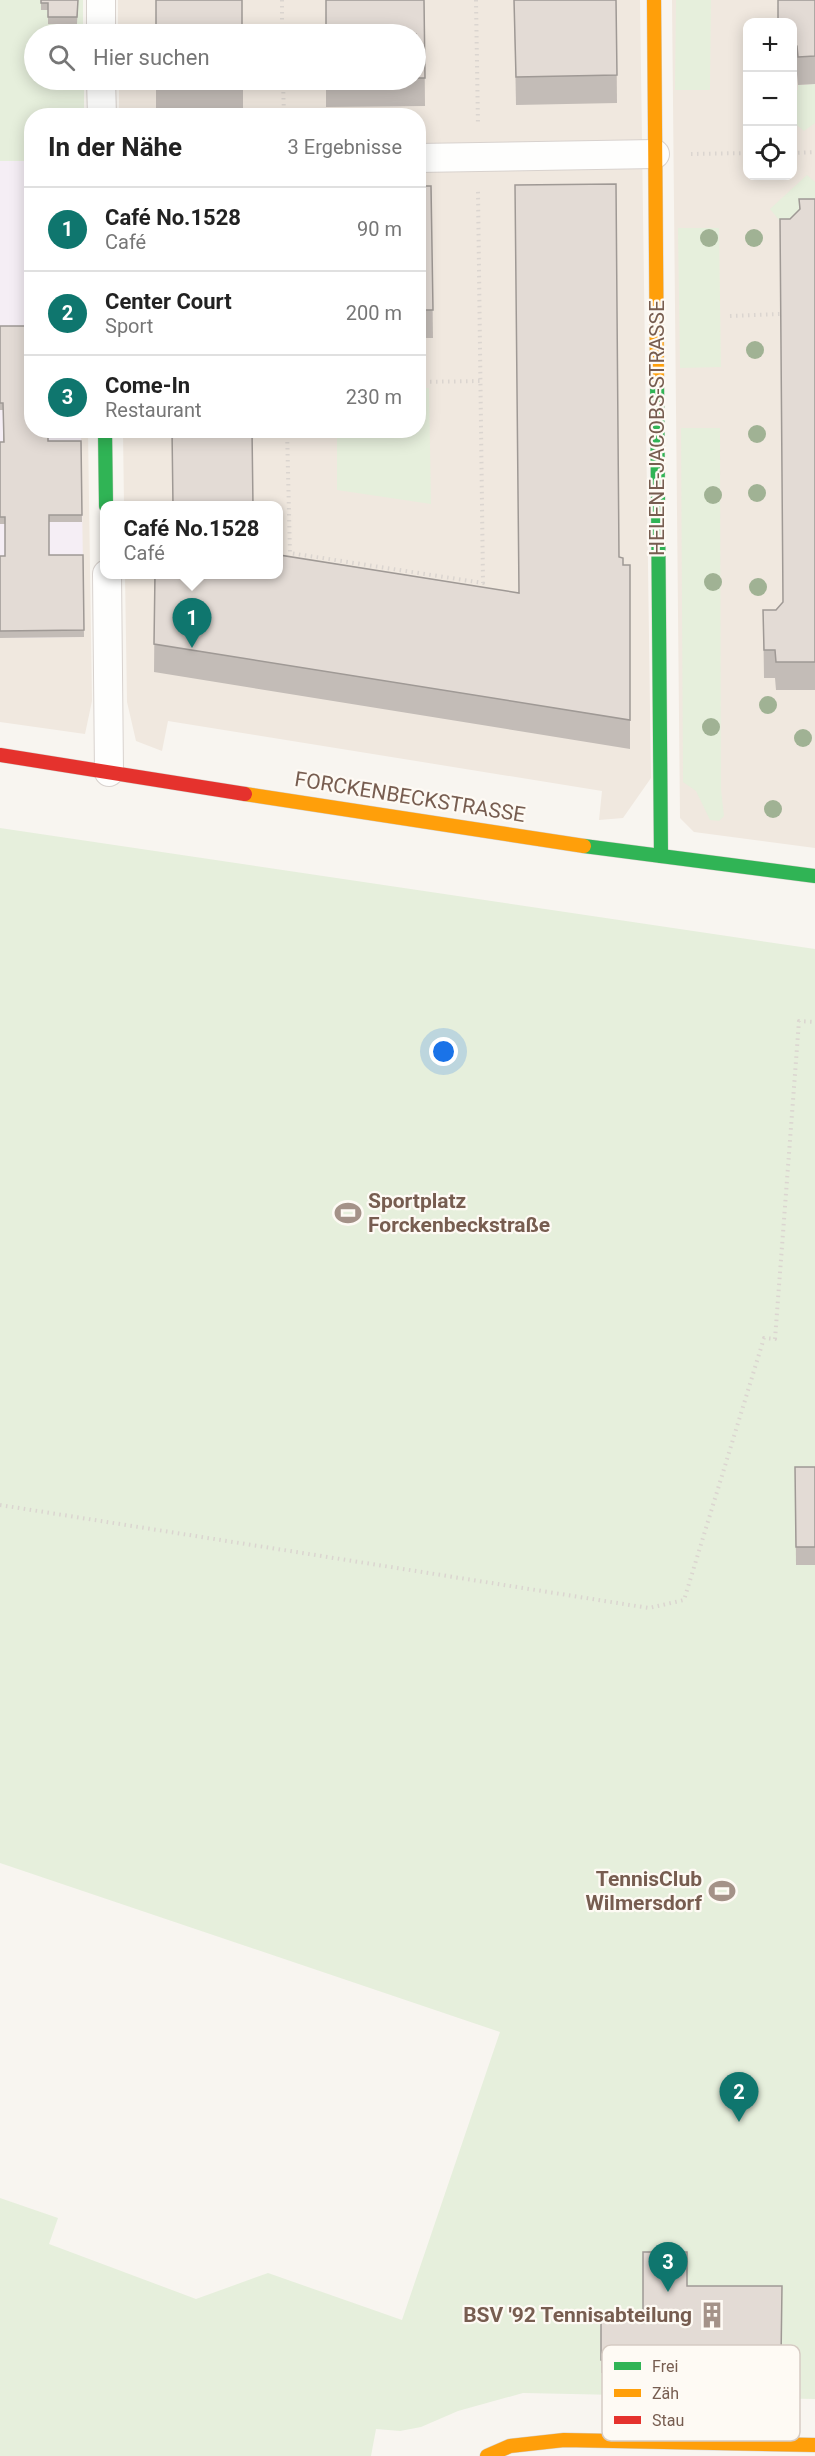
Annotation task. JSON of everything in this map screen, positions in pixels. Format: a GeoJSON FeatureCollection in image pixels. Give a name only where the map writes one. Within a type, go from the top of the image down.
{"type":"FeatureCollection","features":[{"type":"Feature","properties":{"kind":"street"},"geometry":{"type":"LineString","coordinates":[[100,0],[101,24]]}},
{"type":"Feature","properties":{"kind":"street","name":"HELENE-JACOBS-STRASSE"},"geometry":{"type":"LineString","coordinates":[[654,0],[661,856]]}},
{"type":"Feature","properties":{"kind":"street"},"geometry":{"type":"LineString","coordinates":[[101,90],[102,108]]}},
{"type":"Feature","properties":{"kind":"street"},"geometry":{"type":"LineString","coordinates":[[426,158],[655,154]]}},
{"type":"Feature","properties":{"kind":"street"},"geometry":{"type":"LineString","coordinates":[[105,438],[106,501]]}},
{"type":"Feature","properties":{"kind":"street"},"geometry":{"type":"LineString","coordinates":[[107,579],[109,772]]}},
{"type":"Feature","properties":{"kind":"street","name":"FORCKENBECKSTRASSE"},"geometry":{"type":"LineString","coordinates":[[0,755],[413,820],[815,876]]}},
{"type":"Feature","properties":{"kind":"street"},"geometry":{"type":"LineString","coordinates":[[486,2456],[510,2446],[564,2440],[602,2441]]}},
{"type":"Feature","properties":{"kind":"street"},"geometry":{"type":"LineString","coordinates":[[614,2441],[815,2445]]}},
{"type":"Feature","properties":{"kind":"path"},"geometry":{"type":"LineString","coordinates":[[282,0],[282,24]]}},
{"type":"Feature","properties":{"kind":"path"},"geometry":{"type":"LineString","coordinates":[[286,438],[290,553],[483,583],[476,0]]}},
{"type":"Feature","properties":{"kind":"path"},"geometry":{"type":"LineString","coordinates":[[284,90],[284,108]]}},
{"type":"Feature","properties":{"kind":"path"},"geometry":{"type":"LineString","coordinates":[[655,154],[743,153]]}},
{"type":"Feature","properties":{"kind":"path"},"geometry":{"type":"LineString","coordinates":[[797,153],[815,153]]}},
{"type":"Feature","properties":{"kind":"path"},"geometry":{"type":"LineString","coordinates":[[730,316],[780,314]]}},
{"type":"Feature","properties":{"kind":"path"},"geometry":{"type":"LineString","coordinates":[[426,382],[481,381]]}},
{"type":"Feature","properties":{"kind":"path"},"geometry":{"type":"LineString","coordinates":[[0,1505],[649,1608],[684,1600],[764,1338],[775,1339],[800,1020],[815,1022]]}},
{"type":"Feature","properties":{"kind":"shaded area"},"geometry":{"type":"Polygon","coordinates":[[[118,0],[640,0],[651,778],[623,818],[599,820],[602,791],[168,721],[162,751],[136,741],[127,702],[125,579],[283,579],[283,501],[124,501],[123,438],[426,438],[426,108],[119,108],[119,90],[426,90],[426,24],[118,24],[118,0]]]}},
{"type":"Feature","properties":{"kind":"shaded area"},"geometry":{"type":"Polygon","coordinates":[[[672,0],[815,0],[815,848],[694,832],[680,818],[672,0]]]}},
{"type":"Feature","properties":{"kind":"shaded area"},"geometry":{"type":"Polygon","coordinates":[[[0,161],[24,161],[24,438],[88,438],[92,701],[85,734],[0,722],[0,161]]]}},
{"type":"Feature","properties":{"kind":"shaded area"},"geometry":{"type":"Polygon","coordinates":[[[0,161],[24,161],[24,438],[81,438],[84,637],[0,638],[0,161]]]}},
{"type":"Feature","properties":{"kind":"green space"},"geometry":{"type":"Polygon","coordinates":[[[0,0],[83,0],[83,24],[24,24],[24,90],[84,90],[84,108],[24,108],[24,161],[0,161],[0,0]]]}},
{"type":"Feature","properties":{"kind":"green space"},"geometry":{"type":"Polygon","coordinates":[[[676,0],[711,0],[710,90],[675,90],[676,0]]]}},
{"type":"Feature","properties":{"kind":"green space"},"geometry":{"type":"Polygon","coordinates":[[[815,84],[815,123],[804,131],[797,125],[798,85],[815,84]]]}},
{"type":"Feature","properties":{"kind":"green space"},"geometry":{"type":"Polygon","coordinates":[[[807,175],[815,182],[815,227],[798,221],[779,220],[770,209],[807,175]]]}},
{"type":"Feature","properties":{"kind":"green space"},"geometry":{"type":"Polygon","coordinates":[[[678,228],[719,228],[721,367],[680,368],[678,228]]]}},
{"type":"Feature","properties":{"kind":"green space"},"geometry":{"type":"Polygon","coordinates":[[[426,388],[429,388],[431,504],[337,490],[337,438],[426,438],[426,388]]]}},
{"type":"Feature","properties":{"kind":"green space"},"geometry":{"type":"Polygon","coordinates":[[[681,428],[720,428],[721,790],[724,816],[719,821],[710,820],[696,791],[683,782],[681,428]]]}},
{"type":"Feature","properties":{"kind":"green space"},"geometry":{"type":"Polygon","coordinates":[[[0,828],[815,949],[815,2399],[800,2399],[800,2345],[602,2345],[602,2395],[523,2393],[458,2411],[421,2427],[400,2431],[376,2429],[371,2456],[0,2456],[0,2198],[58,2218],[49,2244],[196,2299],[268,2273],[402,2320],[500,2032],[0,1863],[0,828]]]}},
{"type":"Feature","properties":{"kind":"building"},"geometry":{"type":"Polygon","coordinates":[[[41,0],[78,0],[77,17],[48,17],[48,3],[41,3],[41,0]]]}},
{"type":"Feature","properties":{"kind":"building"},"geometry":{"type":"Polygon","coordinates":[[[156,0],[242,0],[242,24],[156,24],[156,0]]]}},
{"type":"Feature","properties":{"kind":"building"},"geometry":{"type":"Polygon","coordinates":[[[326,0],[424,0],[424,24],[326,24],[326,0]]]}},
{"type":"Feature","properties":{"kind":"building"},"geometry":{"type":"Polygon","coordinates":[[[514,0],[616,0],[617,75],[516,77],[514,0]]]}},
{"type":"Feature","properties":{"kind":"building"},"geometry":{"type":"Polygon","coordinates":[[[778,0],[815,0],[815,56],[798,57],[797,18],[778,18],[778,0]]]}},
{"type":"Feature","properties":{"kind":"building"},"geometry":{"type":"Polygon","coordinates":[[[616,184],[619,557],[623,558],[623,565],[630,565],[630,720],[154,644],[155,579],[283,579],[283,556],[519,593],[515,185],[616,184]]]}},
{"type":"Feature","properties":{"kind":"building"},"geometry":{"type":"Polygon","coordinates":[[[426,186],[431,186],[433,310],[426,310],[426,186]]]}},
{"type":"Feature","properties":{"kind":"building"},"geometry":{"type":"Polygon","coordinates":[[[799,199],[815,199],[815,662],[776,662],[775,650],[764,650],[763,610],[776,610],[783,602],[780,219],[790,219],[800,209],[799,199]]]}},
{"type":"Feature","properties":{"kind":"building"},"geometry":{"type":"Polygon","coordinates":[[[0,326],[24,326],[24,438],[81,441],[82,515],[49,515],[49,555],[83,555],[84,630],[0,631],[0,556],[5,556],[5,517],[0,517],[0,442],[4,442],[3,403],[0,403],[0,326]]]}},
{"type":"Feature","properties":{"kind":"building"},"geometry":{"type":"Polygon","coordinates":[[[172,438],[252,438],[253,501],[173,501],[172,438]]]}},
{"type":"Feature","properties":{"kind":"building"},"geometry":{"type":"Polygon","coordinates":[[[795,1467],[815,1467],[815,1547],[796,1547],[795,1467]]]}},
{"type":"Feature","properties":{"kind":"building","name":"BSV '92 Tennisabteilung"},"geometry":{"type":"Polygon","coordinates":[[[643,2252],[687,2252],[687,2286],[782,2286],[781,2345],[602,2345],[601,2360],[601,2318],[643,2318],[643,2252]]]}},
{"type":"Feature","properties":{"kind":"traffic: fast"},"geometry":{"type":"LineString","coordinates":[[657,380],[661,856]]}},
{"type":"Feature","properties":{"kind":"traffic: fast"},"geometry":{"type":"LineString","coordinates":[[105,438],[106,501]]}},
{"type":"Feature","properties":{"kind":"traffic: fast"},"geometry":{"type":"LineString","coordinates":[[584,846],[815,876]]}},
{"type":"Feature","properties":{"kind":"traffic: slow"},"geometry":{"type":"LineString","coordinates":[[654,0],[657,380]]}},
{"type":"Feature","properties":{"kind":"traffic: slow"},"geometry":{"type":"LineString","coordinates":[[245,794],[584,846]]}},
{"type":"Feature","properties":{"kind":"traffic: slow"},"geometry":{"type":"LineString","coordinates":[[487,2456],[510,2446],[564,2440],[602,2441]]}},
{"type":"Feature","properties":{"kind":"traffic: slow"},"geometry":{"type":"LineString","coordinates":[[614,2441],[815,2445]]}},
{"type":"Feature","properties":{"kind":"traffic: jam"},"geometry":{"type":"LineString","coordinates":[[0,755],[245,794]]}},
{"type":"Feature","properties":{"kind":"place","name":"Café No.1528"},"geometry":{"type":"Point","coordinates":[192,648]}},
{"type":"Feature","properties":{"kind":"place","name":"Sportplatz Forckenbeckstraße"},"geometry":{"type":"Point","coordinates":[348,1213]}},
{"type":"Feature","properties":{"kind":"place","name":"TennisClub Wilmersdorf"},"geometry":{"type":"Point","coordinates":[722,1891]}},
{"type":"Feature","properties":{"kind":"place","name":"Center Court"},"geometry":{"type":"Point","coordinates":[739,2122]}},
{"type":"Feature","properties":{"kind":"place","name":"Come-In"},"geometry":{"type":"Point","coordinates":[668,2292]}},
{"type":"Feature","properties":{"kind":"place","name":"BSV '92 Tennisabteilung"},"geometry":{"type":"Point","coordinates":[712,2315]}}]}
